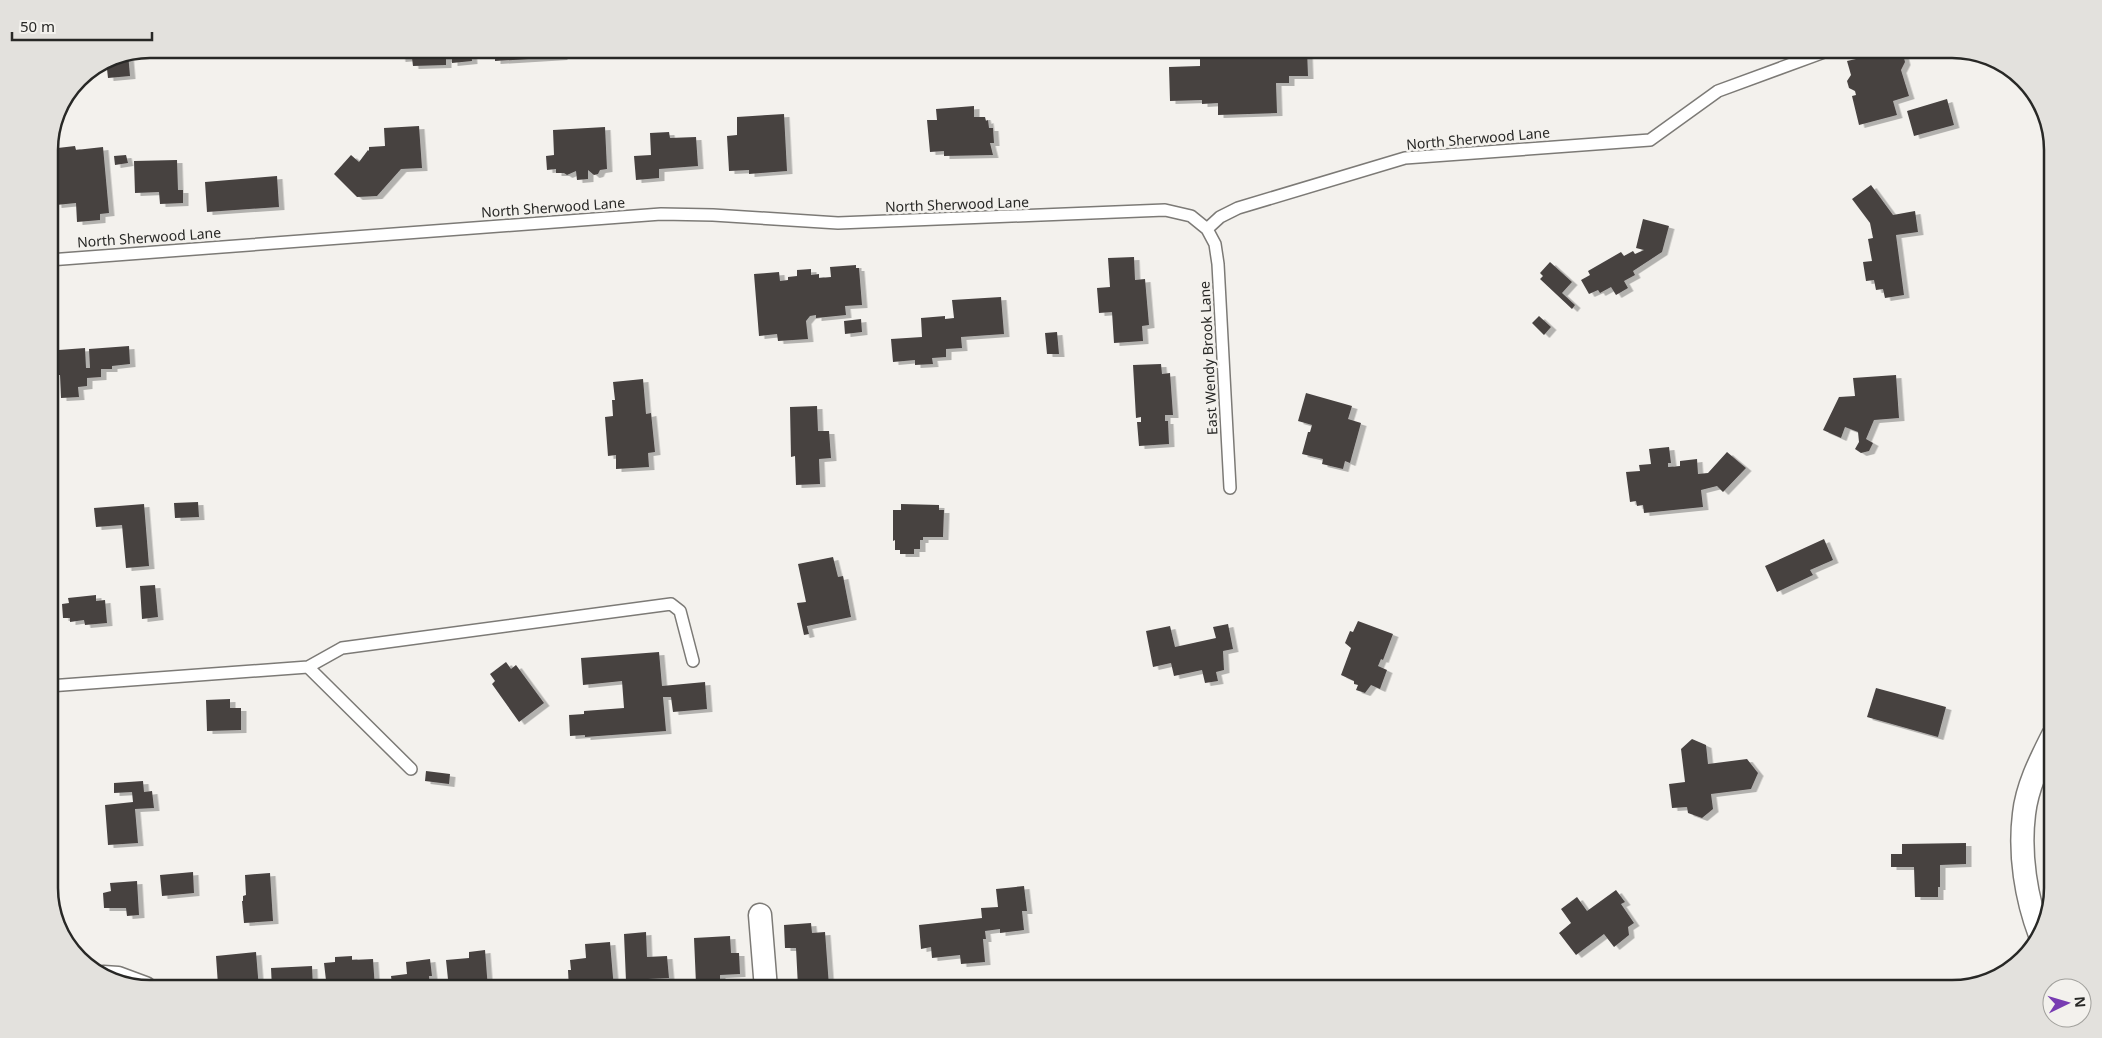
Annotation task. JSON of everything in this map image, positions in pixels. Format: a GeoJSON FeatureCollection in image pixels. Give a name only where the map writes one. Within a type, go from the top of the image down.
{"type":"FeatureCollection","features":[{"type":"Feature","properties":{"kind":"street"},"geometry":{"type":"LineString","coordinates":[[2037,925],[2028,894],[2023,856],[2024,813],[2036,769],[2044,753]]}},
{"type":"Feature","properties":{"kind":"street"},"geometry":{"type":"LineString","coordinates":[[760,915],[765,980]]}},
{"type":"Feature","properties":{"kind":"lane","name":"North Sherwood Lane"},"geometry":{"type":"LineString","coordinates":[[58,259],[661,214],[713,215],[838,223],[1165,210],[1191,216],[1207,228],[1220,217],[1238,208],[1405,158],[1650,140],[1718,91],[1808,58]]}},
{"type":"Feature","properties":{"kind":"lane","name":"East Wendy Brook Lane"},"geometry":{"type":"LineString","coordinates":[[1207,228],[1215,244],[1218,264],[1230,488]]}},
{"type":"Feature","properties":{"kind":"lane"},"geometry":{"type":"LineString","coordinates":[[58,685],[308,667],[342,648],[671,604],[680,611],[693,661]]}},
{"type":"Feature","properties":{"kind":"lane"},"geometry":{"type":"LineString","coordinates":[[308,667],[411,769]]}},
{"type":"Feature","properties":{"kind":"building"},"geometry":{"type":"Polygon","coordinates":[[[412,58],[472,58],[472,61],[452,63],[452,59],[446,59],[446,65],[413,66],[412,58]]]}},
{"type":"Feature","properties":{"kind":"building"},"geometry":{"type":"Polygon","coordinates":[[[495,58],[545,58],[495,61],[495,58]]]}},
{"type":"Feature","properties":{"kind":"building"},"geometry":{"type":"Polygon","coordinates":[[[1202,58],[1307,58],[1308,76],[1289,76],[1289,83],[1276,83],[1277,113],[1218,115],[1218,103],[1202,104],[1202,100],[1170,101],[1169,67],[1200,66],[1200,59],[1202,58]]]}},
{"type":"Feature","properties":{"kind":"building"},"geometry":{"type":"Polygon","coordinates":[[[1904,58],[1905,62],[1901,70],[1909,96],[1893,101],[1897,115],[1859,125],[1852,96],[1856,95],[1855,91],[1849,88],[1847,81],[1851,75],[1847,61],[1856,59],[1904,58]]]}},
{"type":"Feature","properties":{"kind":"building"},"geometry":{"type":"Polygon","coordinates":[[[129,60],[130,76],[108,78],[107,69],[129,60]]]}},
{"type":"Feature","properties":{"kind":"building"},"geometry":{"type":"Polygon","coordinates":[[[1947,99],[1954,125],[1914,136],[1907,111],[1947,99]]]}},
{"type":"Feature","properties":{"kind":"building"},"geometry":{"type":"Polygon","coordinates":[[[974,106],[974,117],[985,117],[986,121],[988,120],[989,128],[993,128],[994,143],[990,143],[993,155],[944,156],[944,151],[930,152],[927,120],[937,120],[936,109],[974,106]]]}},
{"type":"Feature","properties":{"kind":"building"},"geometry":{"type":"Polygon","coordinates":[[[784,114],[787,171],[749,174],[749,170],[729,171],[727,136],[737,135],[737,117],[784,114]]]}},
{"type":"Feature","properties":{"kind":"building"},"geometry":{"type":"Polygon","coordinates":[[[419,126],[422,168],[401,169],[377,196],[357,197],[334,174],[351,155],[359,162],[369,151],[369,147],[385,146],[384,128],[419,126]]]}},
{"type":"Feature","properties":{"kind":"building"},"geometry":{"type":"Polygon","coordinates":[[[605,127],[607,169],[600,170],[598,174],[594,175],[588,170],[588,179],[577,180],[576,171],[567,175],[556,173],[556,169],[547,170],[546,156],[554,155],[553,130],[605,127]]]}},
{"type":"Feature","properties":{"kind":"building"},"geometry":{"type":"Polygon","coordinates":[[[669,132],[670,138],[696,137],[698,166],[659,169],[659,178],[636,180],[634,156],[651,155],[650,133],[669,132]]]}},
{"type":"Feature","properties":{"kind":"building"},"geometry":{"type":"Polygon","coordinates":[[[75,146],[76,150],[103,147],[109,213],[100,214],[100,220],[77,222],[76,203],[58,205],[58,148],[75,146]]]}},
{"type":"Feature","properties":{"kind":"building"},"geometry":{"type":"Polygon","coordinates":[[[126,155],[128,163],[115,165],[114,156],[126,155]]]}},
{"type":"Feature","properties":{"kind":"building"},"geometry":{"type":"Polygon","coordinates":[[[177,160],[178,190],[183,190],[183,203],[160,204],[159,192],[135,193],[134,161],[177,160]]]}},
{"type":"Feature","properties":{"kind":"building"},"geometry":{"type":"Polygon","coordinates":[[[277,176],[279,207],[207,212],[205,182],[277,176]]]}},
{"type":"Feature","properties":{"kind":"building"},"geometry":{"type":"Polygon","coordinates":[[[1871,185],[1893,215],[1915,211],[1918,232],[1896,235],[1904,295],[1885,298],[1883,289],[1876,290],[1874,280],[1866,281],[1863,262],[1872,261],[1868,239],[1873,238],[1870,223],[1852,199],[1871,185]]]}},
{"type":"Feature","properties":{"kind":"building"},"geometry":{"type":"Polygon","coordinates":[[[1643,219],[1669,226],[1662,252],[1633,271],[1635,275],[1624,281],[1628,288],[1616,295],[1611,287],[1600,293],[1598,290],[1589,294],[1581,280],[1590,275],[1588,271],[1621,252],[1624,256],[1633,251],[1635,254],[1644,250],[1636,248],[1643,219]]]}},
{"type":"Feature","properties":{"kind":"building"},"geometry":{"type":"Polygon","coordinates":[[[1134,257],[1135,280],[1145,279],[1149,325],[1142,326],[1143,341],[1114,343],[1112,312],[1099,313],[1097,288],[1110,287],[1108,258],[1134,257]]]}},
{"type":"Feature","properties":{"kind":"building"},"geometry":{"type":"Polygon","coordinates":[[[1550,262],[1572,282],[1562,293],[1575,305],[1572,309],[1540,279],[1543,276],[1540,273],[1550,262]]]}},
{"type":"Feature","properties":{"kind":"building"},"geometry":{"type":"Polygon","coordinates":[[[856,265],[856,268],[859,268],[862,305],[845,306],[846,315],[816,318],[816,315],[810,316],[806,321],[808,339],[778,341],[777,334],[759,336],[754,274],[779,272],[780,281],[788,280],[788,277],[797,276],[797,270],[811,269],[811,275],[819,274],[819,278],[831,277],[830,267],[856,265]]]}},
{"type":"Feature","properties":{"kind":"building"},"geometry":{"type":"Polygon","coordinates":[[[1001,297],[1004,334],[961,337],[962,348],[946,349],[946,357],[932,358],[933,364],[915,365],[915,360],[893,362],[891,339],[922,337],[921,318],[945,316],[945,319],[954,318],[952,300],[1001,297]]]}},
{"type":"Feature","properties":{"kind":"building"},"geometry":{"type":"Polygon","coordinates":[[[1539,316],[1551,327],[1544,335],[1532,323],[1539,316]]]}},
{"type":"Feature","properties":{"kind":"building"},"geometry":{"type":"Polygon","coordinates":[[[861,319],[862,332],[845,334],[844,321],[861,319]]]}},
{"type":"Feature","properties":{"kind":"building"},"geometry":{"type":"Polygon","coordinates":[[[1057,332],[1059,354],[1047,354],[1045,333],[1057,332]]]}},
{"type":"Feature","properties":{"kind":"building"},"geometry":{"type":"Polygon","coordinates":[[[129,346],[130,364],[112,366],[112,369],[101,369],[101,377],[87,378],[87,386],[78,387],[79,397],[61,398],[60,375],[58,375],[59,350],[85,348],[86,368],[90,368],[89,349],[129,346]]]}},
{"type":"Feature","properties":{"kind":"building"},"geometry":{"type":"Polygon","coordinates":[[[1161,364],[1162,374],[1170,373],[1173,415],[1165,415],[1165,421],[1168,421],[1169,444],[1139,446],[1137,422],[1141,422],[1141,417],[1136,418],[1133,365],[1161,364]]]}},
{"type":"Feature","properties":{"kind":"building"},"geometry":{"type":"Polygon","coordinates":[[[1896,375],[1899,418],[1874,420],[1866,439],[1873,443],[1869,451],[1861,453],[1855,449],[1859,442],[1858,432],[1845,427],[1841,438],[1823,430],[1839,397],[1855,396],[1853,378],[1896,375]]]}},
{"type":"Feature","properties":{"kind":"building"},"geometry":{"type":"Polygon","coordinates":[[[643,379],[646,414],[651,413],[655,452],[648,453],[649,467],[616,469],[616,455],[608,456],[605,417],[613,416],[612,400],[615,400],[613,382],[643,379]]]}},
{"type":"Feature","properties":{"kind":"building"},"geometry":{"type":"Polygon","coordinates":[[[1306,393],[1352,406],[1348,419],[1361,423],[1350,463],[1345,461],[1343,469],[1322,464],[1323,459],[1302,454],[1312,425],[1298,421],[1306,393]]]}},
{"type":"Feature","properties":{"kind":"building"},"geometry":{"type":"Polygon","coordinates":[[[817,406],[818,431],[829,431],[831,458],[819,459],[820,484],[796,485],[795,456],[791,457],[790,407],[817,406]]]}},
{"type":"Feature","properties":{"kind":"building"},"geometry":{"type":"Polygon","coordinates":[[[1669,447],[1671,463],[1668,463],[1668,467],[1680,466],[1680,461],[1697,459],[1698,474],[1708,473],[1727,452],[1746,468],[1723,492],[1717,486],[1701,490],[1703,507],[1644,513],[1643,505],[1637,506],[1636,501],[1630,502],[1626,472],[1640,471],[1639,465],[1651,464],[1649,449],[1669,447]]]}},
{"type":"Feature","properties":{"kind":"building"},"geometry":{"type":"Polygon","coordinates":[[[198,502],[199,517],[175,518],[174,503],[198,502]]]}},
{"type":"Feature","properties":{"kind":"building"},"geometry":{"type":"Polygon","coordinates":[[[144,504],[149,566],[126,568],[122,525],[96,527],[94,508],[144,504]]]}},
{"type":"Feature","properties":{"kind":"building"},"geometry":{"type":"Polygon","coordinates":[[[901,504],[939,505],[939,510],[944,510],[943,537],[923,537],[923,540],[920,540],[920,549],[914,549],[914,554],[900,554],[900,550],[895,550],[895,540],[893,541],[893,510],[901,510],[901,504]]]}},
{"type":"Feature","properties":{"kind":"building"},"geometry":{"type":"Polygon","coordinates":[[[1824,539],[1833,560],[1810,570],[1813,575],[1777,592],[1765,566],[1824,539]]]}},
{"type":"Feature","properties":{"kind":"building"},"geometry":{"type":"Polygon","coordinates":[[[833,557],[838,577],[843,576],[851,617],[807,626],[809,634],[804,635],[797,603],[806,602],[798,564],[833,557]]]}},
{"type":"Feature","properties":{"kind":"building"},"geometry":{"type":"Polygon","coordinates":[[[155,585],[158,617],[142,619],[140,586],[155,585]]]}},
{"type":"Feature","properties":{"kind":"building"},"geometry":{"type":"Polygon","coordinates":[[[96,595],[96,601],[105,600],[107,623],[85,625],[84,620],[70,622],[70,618],[63,618],[62,604],[69,603],[68,598],[96,595]]]}},
{"type":"Feature","properties":{"kind":"building"},"geometry":{"type":"Polygon","coordinates":[[[1358,621],[1393,634],[1383,660],[1381,659],[1378,666],[1387,670],[1380,689],[1371,685],[1365,693],[1356,690],[1358,685],[1354,684],[1354,681],[1341,675],[1351,648],[1345,643],[1350,631],[1353,632],[1358,621]]]}},
{"type":"Feature","properties":{"kind":"building"},"geometry":{"type":"Polygon","coordinates":[[[1228,624],[1233,649],[1223,651],[1224,670],[1216,672],[1218,681],[1205,683],[1202,670],[1174,676],[1171,663],[1153,667],[1146,631],[1170,626],[1175,647],[1216,638],[1213,627],[1228,624]]]}},
{"type":"Feature","properties":{"kind":"building"},"geometry":{"type":"Polygon","coordinates":[[[659,652],[662,686],[705,682],[707,709],[673,712],[671,697],[663,697],[666,731],[585,737],[585,735],[570,736],[569,715],[584,714],[584,711],[624,708],[622,681],[583,685],[581,658],[659,652]]]}},
{"type":"Feature","properties":{"kind":"building"},"geometry":{"type":"Polygon","coordinates":[[[506,662],[511,669],[516,665],[544,703],[519,722],[492,684],[495,681],[490,674],[506,662]]]}},
{"type":"Feature","properties":{"kind":"building"},"geometry":{"type":"Polygon","coordinates":[[[1876,688],[1946,707],[1938,737],[1867,717],[1876,688]]]}},
{"type":"Feature","properties":{"kind":"building"},"geometry":{"type":"Polygon","coordinates":[[[230,699],[230,708],[241,708],[241,730],[207,731],[206,700],[230,699]]]}},
{"type":"Feature","properties":{"kind":"building"},"geometry":{"type":"Polygon","coordinates":[[[1692,739],[1706,745],[1708,764],[1747,759],[1758,773],[1751,789],[1711,794],[1713,809],[1702,818],[1688,813],[1687,807],[1672,808],[1669,784],[1685,782],[1681,749],[1692,739]]]}},
{"type":"Feature","properties":{"kind":"building"},"geometry":{"type":"Polygon","coordinates":[[[426,771],[450,774],[449,784],[425,781],[426,771]]]}},
{"type":"Feature","properties":{"kind":"building"},"geometry":{"type":"Polygon","coordinates":[[[143,781],[144,792],[152,791],[154,808],[135,809],[138,843],[108,845],[105,805],[133,802],[132,792],[114,793],[114,783],[143,781]]]}},
{"type":"Feature","properties":{"kind":"building"},"geometry":{"type":"Polygon","coordinates":[[[1966,843],[1966,864],[1940,865],[1938,897],[1915,897],[1914,867],[1891,867],[1891,854],[1902,854],[1902,844],[1966,843]]]}},
{"type":"Feature","properties":{"kind":"building"},"geometry":{"type":"Polygon","coordinates":[[[193,872],[194,893],[162,896],[160,875],[193,872]]]}},
{"type":"Feature","properties":{"kind":"building"},"geometry":{"type":"Polygon","coordinates":[[[270,873],[273,921],[244,923],[242,901],[243,896],[246,895],[245,875],[270,873]]]}},
{"type":"Feature","properties":{"kind":"building"},"geometry":{"type":"Polygon","coordinates":[[[137,881],[139,915],[127,916],[126,908],[104,908],[103,893],[111,891],[110,883],[137,881]]]}},
{"type":"Feature","properties":{"kind":"building"},"geometry":{"type":"Polygon","coordinates":[[[1024,886],[1027,911],[1022,911],[1024,930],[1000,933],[1000,929],[985,931],[986,939],[983,939],[985,962],[961,964],[960,955],[932,958],[931,947],[921,949],[919,925],[982,918],[981,908],[998,907],[996,889],[1024,886]]]}},
{"type":"Feature","properties":{"kind":"building"},"geometry":{"type":"Polygon","coordinates":[[[1616,890],[1625,902],[1621,904],[1634,923],[1628,927],[1629,935],[1614,947],[1604,934],[1576,955],[1559,933],[1571,923],[1561,909],[1577,897],[1587,911],[1616,890]]]}},
{"type":"Feature","properties":{"kind":"building"},"geometry":{"type":"Polygon","coordinates":[[[811,923],[812,933],[825,932],[829,980],[798,980],[796,948],[785,948],[784,925],[811,923]]]}},
{"type":"Feature","properties":{"kind":"building"},"geometry":{"type":"Polygon","coordinates":[[[646,932],[647,957],[667,956],[669,978],[626,980],[624,934],[646,932]]]}},
{"type":"Feature","properties":{"kind":"building"},"geometry":{"type":"Polygon","coordinates":[[[730,936],[731,953],[739,953],[740,974],[720,975],[720,980],[696,980],[694,938],[730,936]]]}},
{"type":"Feature","properties":{"kind":"building"},"geometry":{"type":"Polygon","coordinates":[[[610,942],[613,980],[569,980],[568,970],[571,970],[570,960],[586,958],[585,944],[610,942]]]}},
{"type":"Feature","properties":{"kind":"building"},"geometry":{"type":"Polygon","coordinates":[[[485,950],[487,980],[448,980],[446,960],[469,958],[469,952],[485,950]]]}},
{"type":"Feature","properties":{"kind":"building"},"geometry":{"type":"Polygon","coordinates":[[[256,952],[258,980],[218,980],[216,956],[256,952]]]}},
{"type":"Feature","properties":{"kind":"building"},"geometry":{"type":"Polygon","coordinates":[[[352,956],[352,960],[373,959],[374,980],[326,980],[324,963],[335,962],[335,957],[352,956]]]}},
{"type":"Feature","properties":{"kind":"building"},"geometry":{"type":"Polygon","coordinates":[[[430,959],[432,976],[429,976],[429,980],[392,980],[391,976],[407,974],[406,962],[430,959]]]}},
{"type":"Feature","properties":{"kind":"building"},"geometry":{"type":"Polygon","coordinates":[[[312,966],[313,980],[272,980],[271,968],[312,966]]]}}]}
